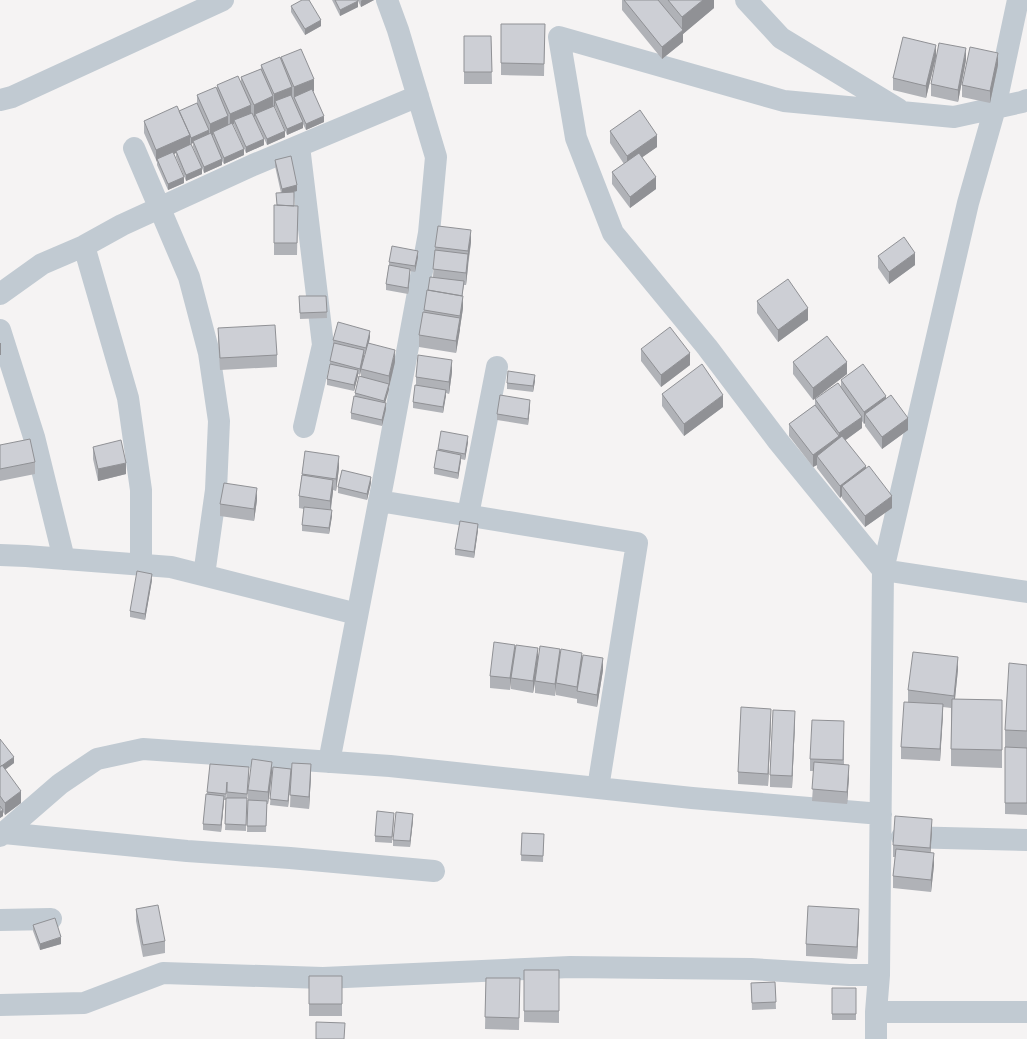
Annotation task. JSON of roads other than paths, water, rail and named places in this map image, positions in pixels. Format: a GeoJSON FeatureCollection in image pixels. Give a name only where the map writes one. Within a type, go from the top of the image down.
{"type":"FeatureCollection","features":[{"type":"Feature","properties":{"kind":"street"},"geometry":{"type":"LineString","coordinates":[[0,100],[12,97],[223,0]]}},
{"type":"Feature","properties":{"kind":"street"},"geometry":{"type":"LineString","coordinates":[[329,762],[429,233],[436,157],[398,30],[387,0]]}},
{"type":"Feature","properties":{"kind":"street"},"geometry":{"type":"LineString","coordinates":[[746,0],[781,38],[901,112]]}},
{"type":"Feature","properties":{"kind":"street"},"geometry":{"type":"LineString","coordinates":[[876,1039],[876,1012],[879,975],[883,570],[968,203],[995,108],[1018,0]]}},
{"type":"Feature","properties":{"kind":"street"},"geometry":{"type":"LineString","coordinates":[[1027,100],[954,117],[784,101],[559,37],[576,138],[613,233],[707,347],[778,441],[883,570],[1027,592]]}},
{"type":"Feature","properties":{"kind":"street"},"geometry":{"type":"LineString","coordinates":[[0,294],[42,264],[84,246],[122,225],[299,146],[418,96]]}},
{"type":"Feature","properties":{"kind":"street"},"geometry":{"type":"LineString","coordinates":[[299,146],[323,345],[304,427]]}},
{"type":"Feature","properties":{"kind":"street"},"geometry":{"type":"LineString","coordinates":[[134,148],[189,277],[209,353],[219,421],[216,490],[204,575]]}},
{"type":"Feature","properties":{"kind":"street"},"geometry":{"type":"LineString","coordinates":[[84,246],[128,398],[141,490],[141,565]]}},
{"type":"Feature","properties":{"kind":"street"},"geometry":{"type":"LineString","coordinates":[[0,330],[34,437],[64,558]]}},
{"type":"Feature","properties":{"kind":"street"},"geometry":{"type":"LineString","coordinates":[[468,515],[497,367]]}},
{"type":"Feature","properties":{"kind":"street"},"geometry":{"type":"LineString","coordinates":[[379,501],[637,543],[598,788]]}},
{"type":"Feature","properties":{"kind":"street"},"geometry":{"type":"LineString","coordinates":[[0,555],[64,558],[171,567],[357,614]]}},
{"type":"Feature","properties":{"kind":"street"},"geometry":{"type":"LineString","coordinates":[[2,835],[60,784],[97,759],[143,749],[390,766],[692,798],[881,814]]}},
{"type":"Feature","properties":{"kind":"street"},"geometry":{"type":"LineString","coordinates":[[2,835],[434,871]]}},
{"type":"Feature","properties":{"kind":"street"},"geometry":{"type":"LineString","coordinates":[[881,836],[1027,840]]}},
{"type":"Feature","properties":{"kind":"street"},"geometry":{"type":"LineString","coordinates":[[0,920],[51,919]]}},
{"type":"Feature","properties":{"kind":"street"},"geometry":{"type":"LineString","coordinates":[[0,1005],[84,1003],[163,973],[322,978],[570,967],[751,969],[849,975],[879,975]]}},
{"type":"Feature","properties":{"kind":"street"},"geometry":{"type":"LineString","coordinates":[[876,1012],[1027,1012]]}}]}
